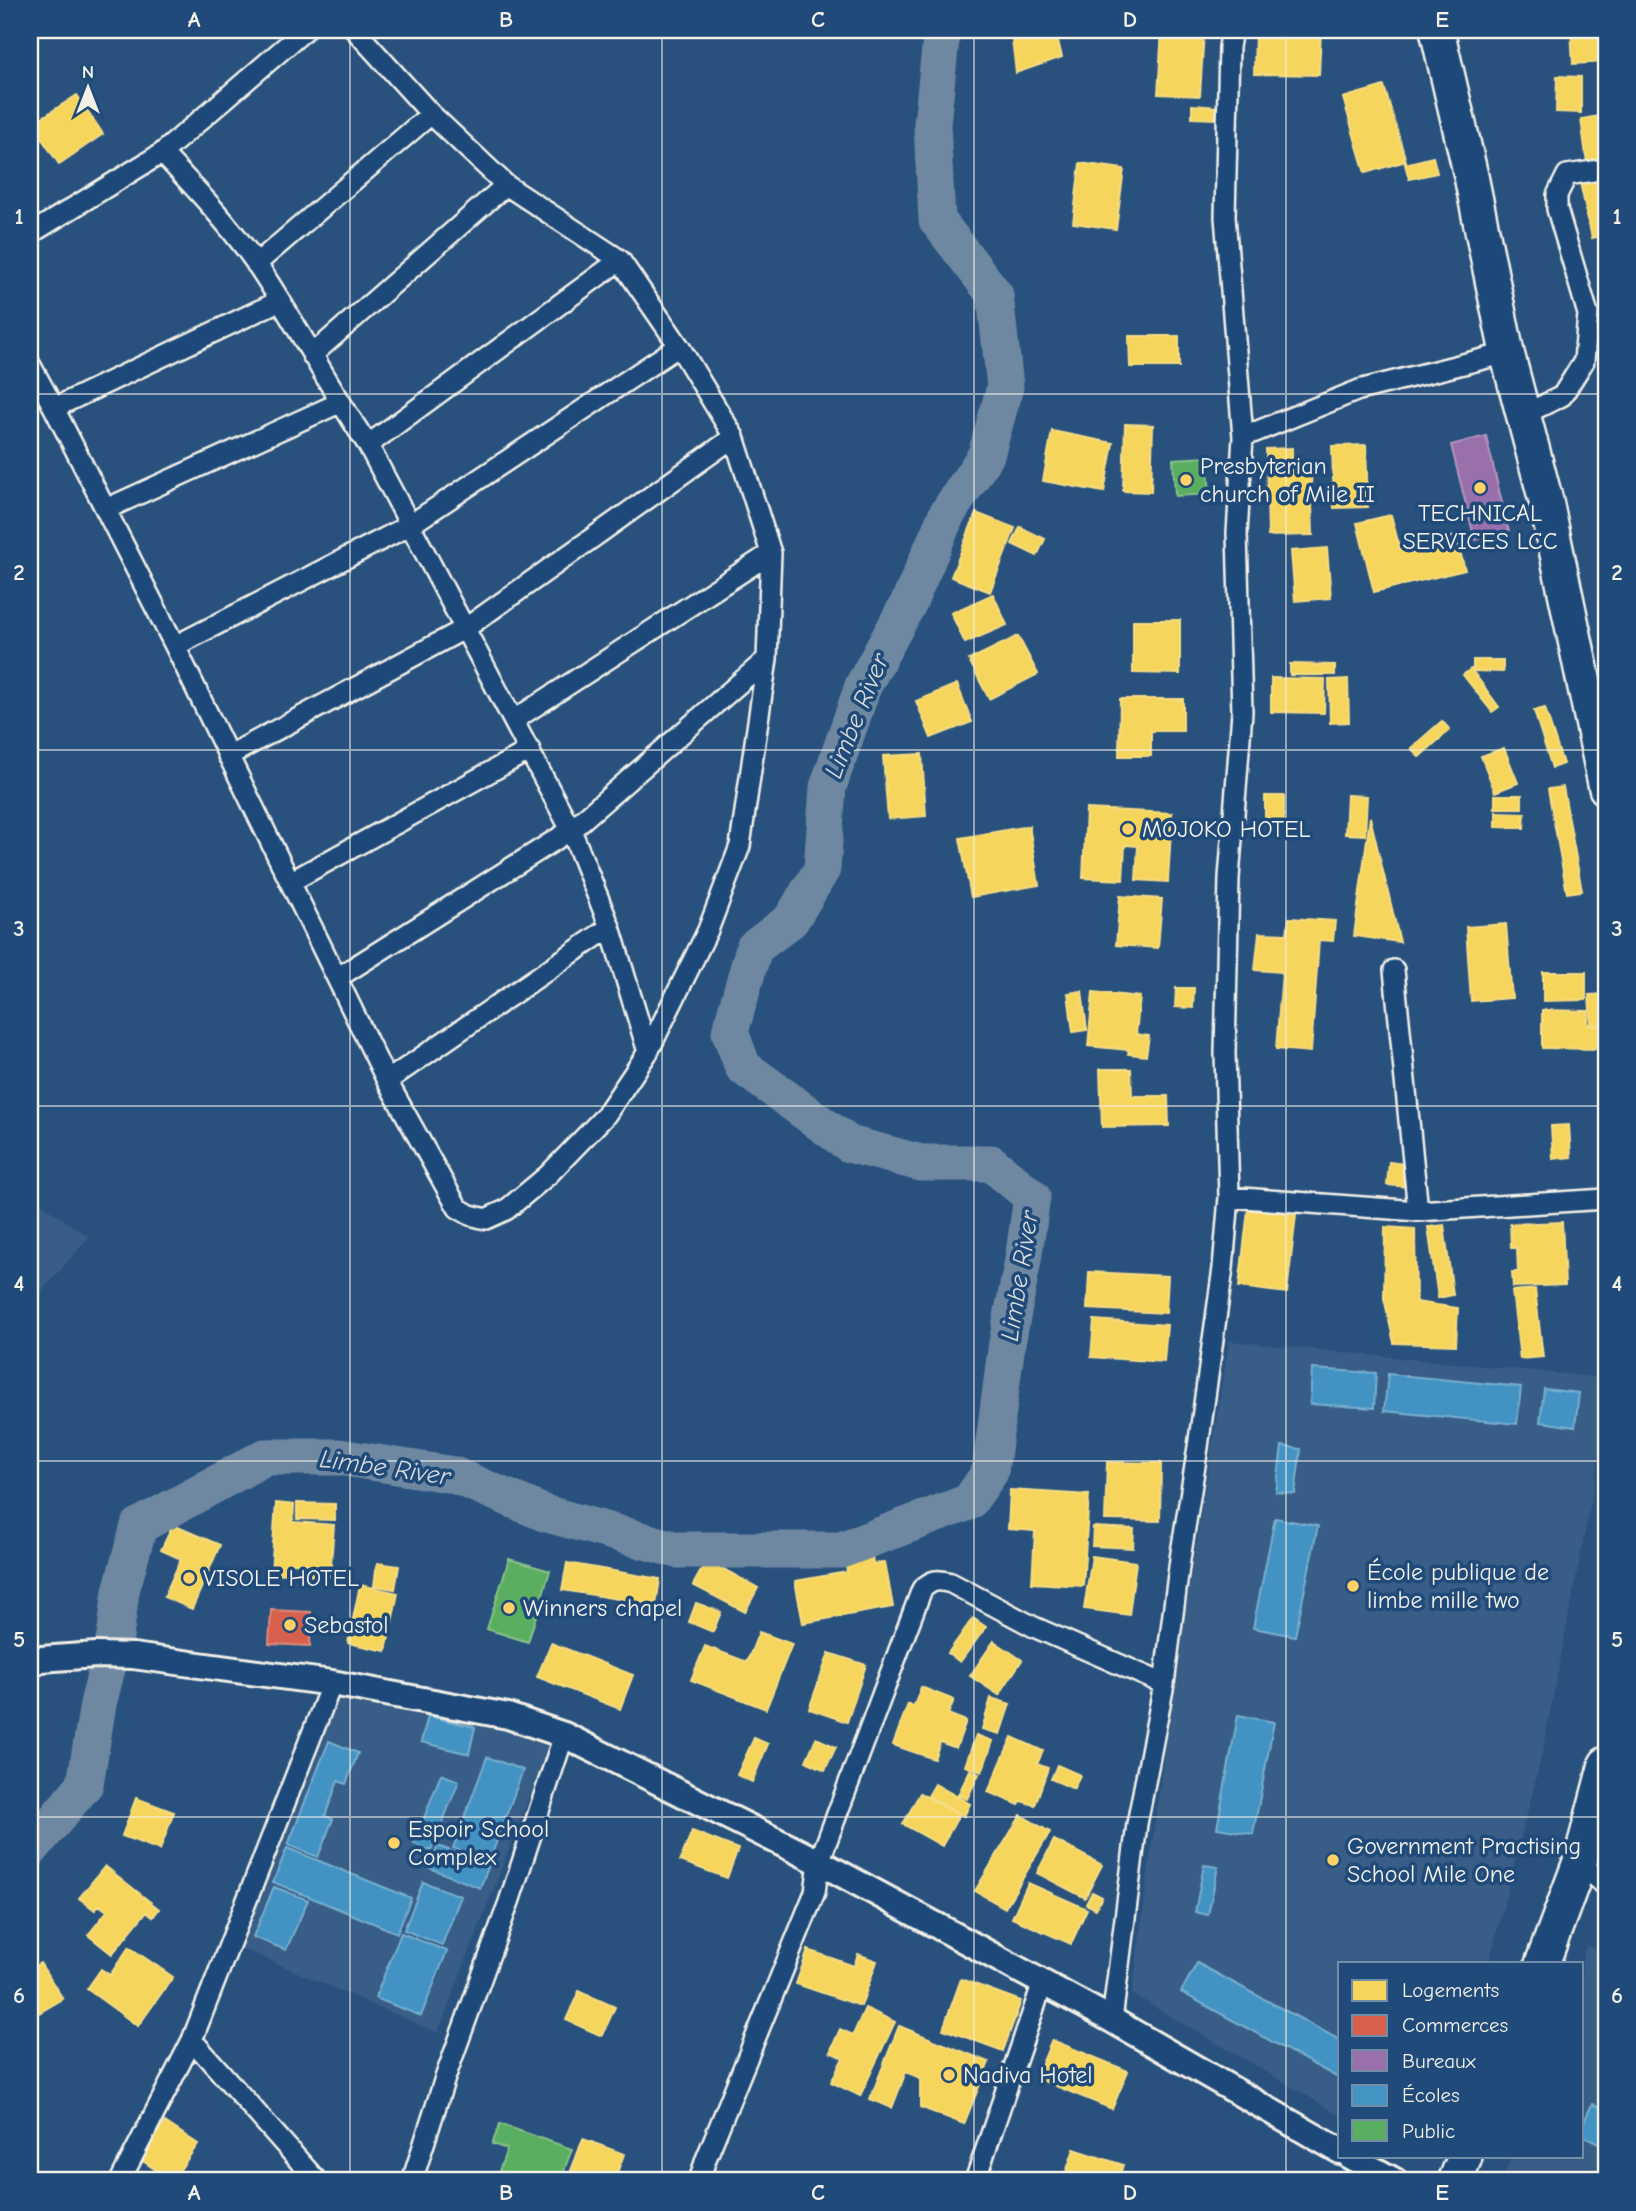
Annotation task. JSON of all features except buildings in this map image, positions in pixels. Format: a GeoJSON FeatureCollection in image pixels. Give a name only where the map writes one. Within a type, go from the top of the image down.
{"type":"FeatureCollection","features":[{"type":"Feature","properties":{"kind":"highway"},"geometry":{"type":"LineString","coordinates":[[1437,30],[1471,176],[1507,353],[1546,501],[1606,788]]}},
{"type":"Feature","properties":{"kind":"highway"},"geometry":{"type":"LineString","coordinates":[[1543,1962],[1580,1862],[1606,1764]]}},
{"type":"Feature","properties":{"kind":"highway"},"geometry":{"type":"LineString","coordinates":[[1455,2181],[1465,2158]]}},
{"type":"Feature","properties":{"kind":"street"},"geometry":{"type":"LineString","coordinates":[[30,234],[162,153],[305,30]]}},
{"type":"Feature","properties":{"kind":"street"},"geometry":{"type":"LineString","coordinates":[[30,364],[175,646],[387,1081],[458,1208],[470,1215],[486,1219],[506,1210],[548,1175],[605,1116],[648,1052],[708,930],[740,846],[767,659],[771,553],[734,437],[679,346],[620,260],[506,185],[431,114],[355,30]]}},
{"type":"Feature","properties":{"kind":"street"},"geometry":{"type":"LineString","coordinates":[[1112,2020],[1137,1824],[1164,1684],[1198,1447],[1223,1268],[1229,1197],[1225,1053],[1229,878],[1242,712],[1237,533],[1242,437],[1225,217],[1229,47],[1232,30]]}},
{"type":"Feature","properties":{"kind":"street"},"geometry":{"type":"LineString","coordinates":[[256,264],[431,114]]}},
{"type":"Feature","properties":{"kind":"street"},"geometry":{"type":"LineString","coordinates":[[162,153],[218,212],[256,264],[368,445],[571,830],[610,927],[648,1052]]}},
{"type":"Feature","properties":{"kind":"street"},"geometry":{"type":"LineString","coordinates":[[1523,415],[1562,397],[1584,361],[1588,314],[1557,209],[1557,195],[1567,175],[1606,169]]}},
{"type":"Feature","properties":{"kind":"street"},"geometry":{"type":"LineString","coordinates":[[312,355],[506,185]]}},
{"type":"Feature","properties":{"kind":"street"},"geometry":{"type":"LineString","coordinates":[[368,445],[620,260]]}},
{"type":"Feature","properties":{"kind":"street"},"geometry":{"type":"LineString","coordinates":[[54,408],[279,301]]}},
{"type":"Feature","properties":{"kind":"street"},"geometry":{"type":"LineString","coordinates":[[175,646],[410,525],[679,346]]}},
{"type":"Feature","properties":{"kind":"street"},"geometry":{"type":"LineString","coordinates":[[1242,437],[1359,390],[1507,353]]}},
{"type":"Feature","properties":{"kind":"street"},"geometry":{"type":"LineString","coordinates":[[106,509],[339,402]]}},
{"type":"Feature","properties":{"kind":"street"},"geometry":{"type":"LineString","coordinates":[[228,756],[466,628],[734,437]]}},
{"type":"Feature","properties":{"kind":"street"},"geometry":{"type":"LineString","coordinates":[[514,720],[771,553]]}},
{"type":"Feature","properties":{"kind":"street"},"geometry":{"type":"LineString","coordinates":[[337,978],[571,830],[767,659]]}},
{"type":"Feature","properties":{"kind":"street"},"geometry":{"type":"LineString","coordinates":[[290,882],[530,750]]}},
{"type":"Feature","properties":{"kind":"street"},"geometry":{"type":"LineString","coordinates":[[387,1081],[610,927]]}},
{"type":"Feature","properties":{"kind":"street"},"geometry":{"type":"LineString","coordinates":[[1394,970],[1418,1211]]}},
{"type":"Feature","properties":{"kind":"street"},"geometry":{"type":"LineString","coordinates":[[1229,1197],[1418,1211],[1606,1199]]}},
{"type":"Feature","properties":{"kind":"street"},"geometry":{"type":"LineString","coordinates":[[699,2181],[815,1892],[819,1862],[922,1589],[931,1581],[939,1579],[951,1583],[1034,1627],[1164,1684]]}},
{"type":"Feature","properties":{"kind":"street"},"geometry":{"type":"LineString","coordinates":[[34,1657],[133,1656],[332,1683],[508,1716],[564,1735],[819,1862],[1043,1982],[1338,2150]]}},
{"type":"Feature","properties":{"kind":"street"},"geometry":{"type":"LineString","coordinates":[[120,2181],[192,2040],[332,1683]]}},
{"type":"Feature","properties":{"kind":"street"},"geometry":{"type":"LineString","coordinates":[[412,2181],[564,1735]]}},
{"type":"Feature","properties":{"kind":"street"},"geometry":{"type":"LineString","coordinates":[[1580,1862],[1606,1887]]}},
{"type":"Feature","properties":{"kind":"street"},"geometry":{"type":"LineString","coordinates":[[975,2181],[1043,1982]]}},
{"type":"Feature","properties":{"kind":"street"},"geometry":{"type":"LineString","coordinates":[[192,2040],[317,2181]]}},
{"type":"Feature","properties":{"kind":"street"},"geometry":{"type":"LineString","coordinates":[[1353,2158],[1395,2181]]}},
{"type":"Feature","properties":{"kind":"shaded area"},"geometry":{"type":"Polygon","coordinates":[[[30,1196],[89,1237],[30,1305],[30,1196]]]}},
{"type":"Feature","properties":{"kind":"shaded area"},"geometry":{"type":"Polygon","coordinates":[[[1229,1341],[1606,1378],[1606,1423],[1542,1755],[1490,1962],[1338,1962],[1338,2114],[1132,1994],[1174,1679],[1229,1341]]]}},
{"type":"Feature","properties":{"kind":"shaded area","name":"Espoir School Complex"},"geometry":{"type":"Polygon","coordinates":[[[337,1695],[551,1741],[438,2033],[234,1945],[337,1695]]]}},
{"type":"Feature","properties":{"kind":"shaded area"},"geometry":{"type":"Polygon","coordinates":[[[1587,1945],[1606,1953],[1606,2181],[1502,2181],[1511,2158],[1584,2158],[1584,1962],[1581,1962],[1587,1945]]]}},
{"type":"Feature","properties":{"kind":"waterway","name":"Limbe River"},"geometry":{"type":"LineString","coordinates":[[30,1850],[85,1784],[98,1704],[115,1637],[121,1591],[139,1526],[265,1457],[339,1457],[454,1475],[544,1513],[677,1550],[841,1550],[969,1502],[990,1472],[1007,1343],[1032,1197],[991,1163],[921,1163],[849,1144],[743,1067],[730,1032],[754,948],[791,920],[822,869],[828,787],[863,686],[909,602],[947,514],[986,455],[1005,387],[995,295],[937,220],[932,124],[942,30]]}},
{"type":"Feature","properties":{"kind":"place","name":"Presbyterian church of Mile II"},"geometry":{"type":"Point","coordinates":[1186,480]}},
{"type":"Feature","properties":{"kind":"place","name":"TECHNICAL SERVICES LCC"},"geometry":{"type":"Point","coordinates":[1480,488]}},
{"type":"Feature","properties":{"kind":"place","name":"MOJOKO HOTEL"},"geometry":{"type":"Point","coordinates":[1128,829]}},
{"type":"Feature","properties":{"kind":"place","name":"VISOLE HOTEL"},"geometry":{"type":"Point","coordinates":[189,1578]}},
{"type":"Feature","properties":{"kind":"place","name":"École publique de limbe mille two"},"geometry":{"type":"Point","coordinates":[1353,1586]}},
{"type":"Feature","properties":{"kind":"place","name":"Winners chapel"},"geometry":{"type":"Point","coordinates":[509,1608]}},
{"type":"Feature","properties":{"kind":"place","name":"Sebastol"},"geometry":{"type":"Point","coordinates":[290,1625]}},
{"type":"Feature","properties":{"kind":"place","name":"Espoir School Complex"},"geometry":{"type":"Point","coordinates":[394,1843]}},
{"type":"Feature","properties":{"kind":"place","name":"Government Practising School Mile One"},"geometry":{"type":"Point","coordinates":[1333,1860]}},
{"type":"Feature","properties":{"kind":"place","name":"Nadiva Hotel"},"geometry":{"type":"Point","coordinates":[949,2075]}}]}
